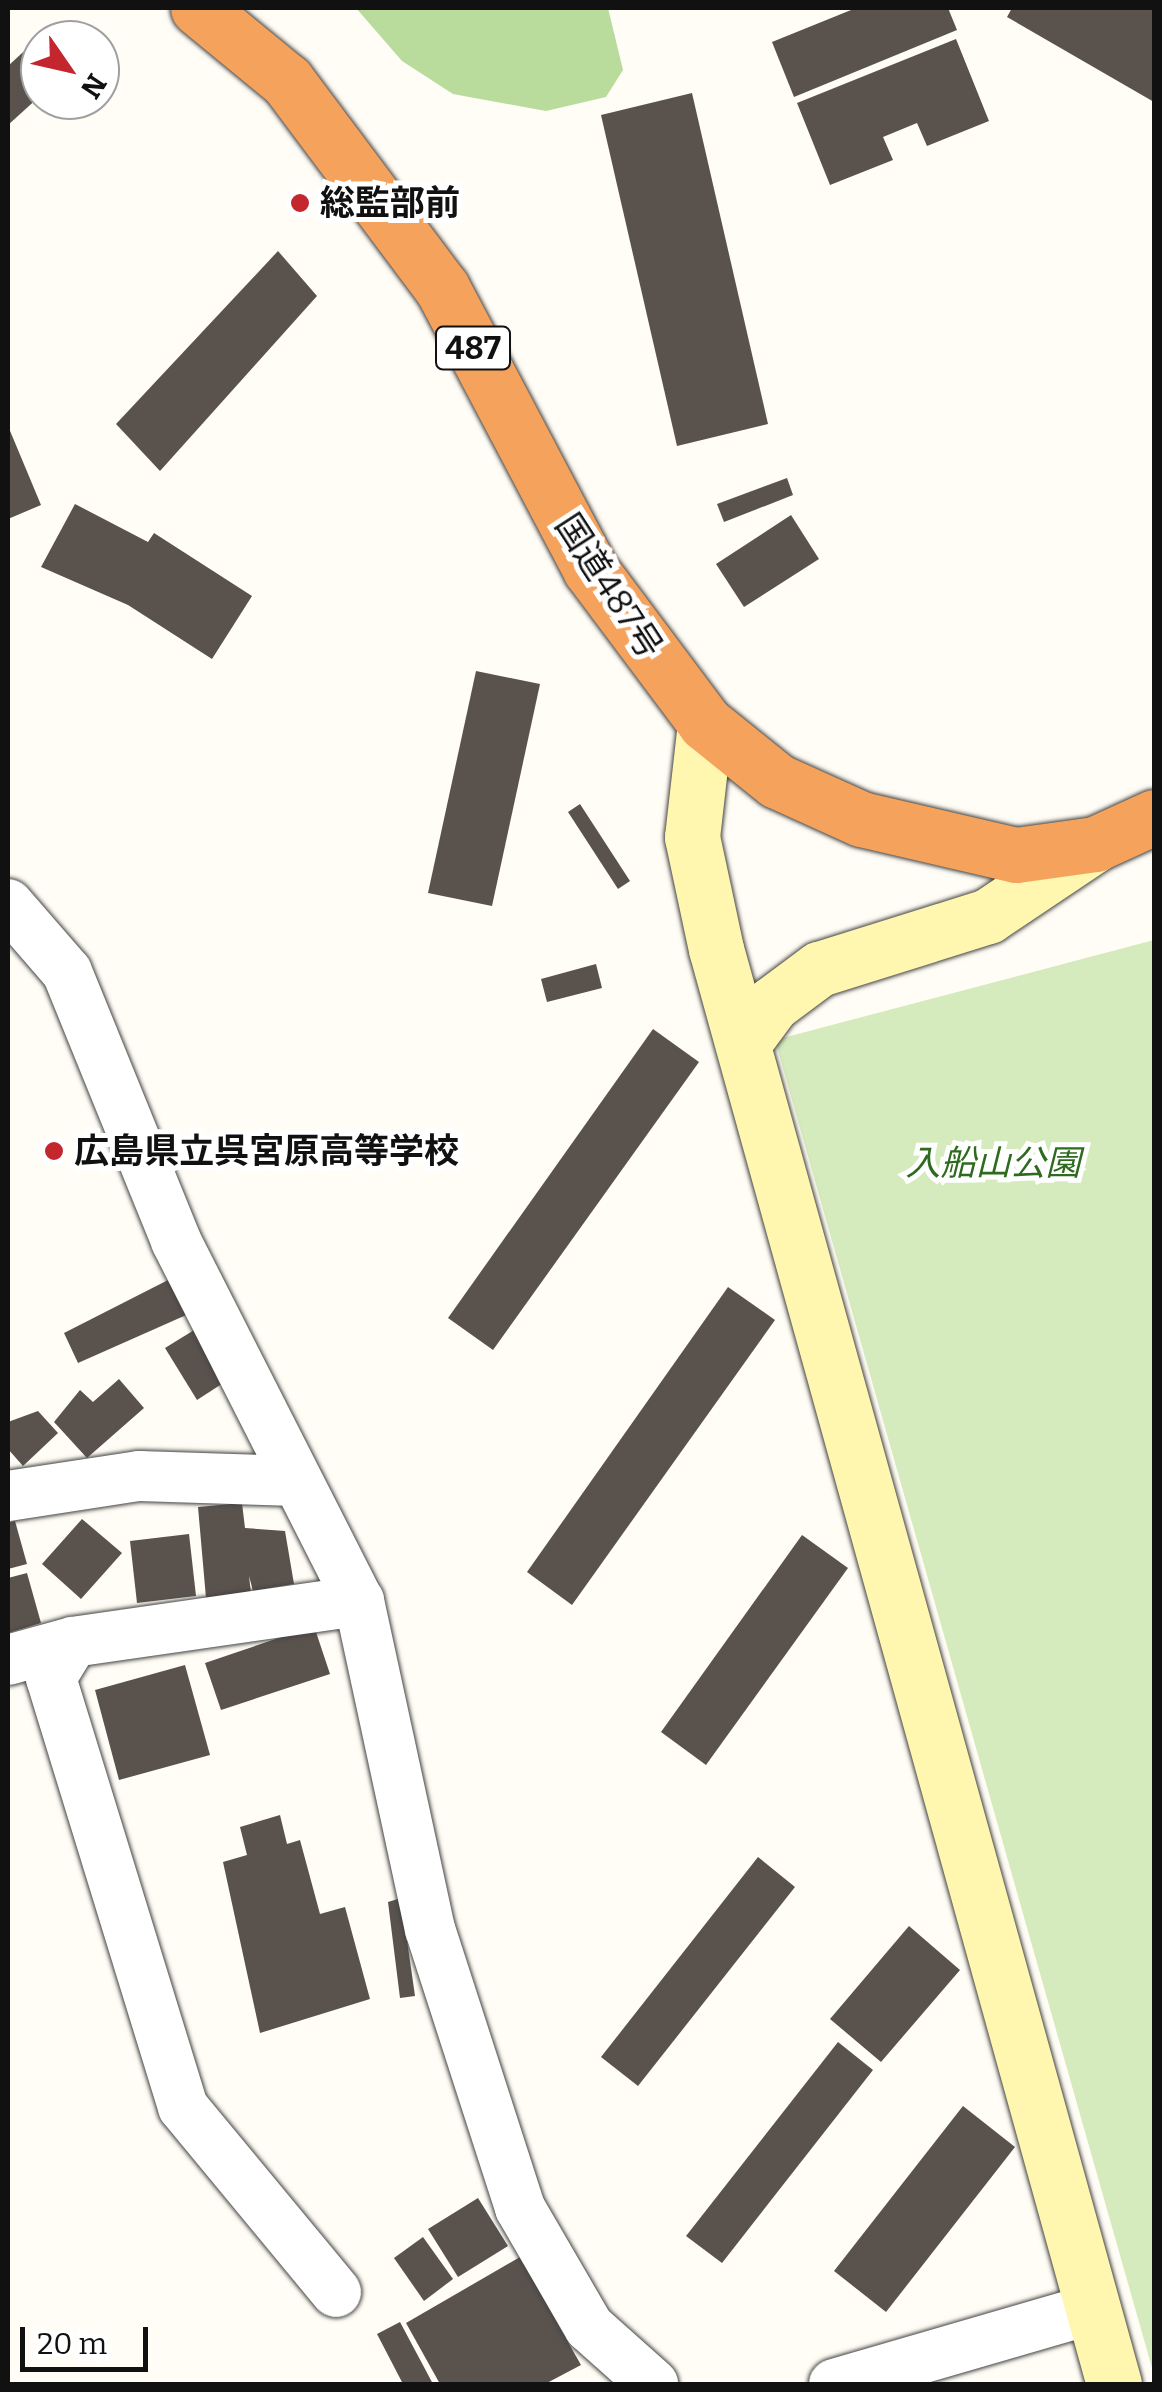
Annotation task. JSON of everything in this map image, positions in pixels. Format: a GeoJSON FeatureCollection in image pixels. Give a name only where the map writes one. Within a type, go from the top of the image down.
{"type":"FeatureCollection","features":[{"type":"Feature","properties":{"kind":"highway","name":"国道487号"},"geometry":{"type":"LineString","coordinates":[[198,8],[287,81],[442,288],[590,569],[705,723],[777,781],[861,818],[1016,855],[1095,844],[1154,817]]}},
{"type":"Feature","properties":{"kind":"street"},"geometry":{"type":"LineString","coordinates":[[705,723],[692,837],[744,1042],[1114,2384]]}},
{"type":"Feature","properties":{"kind":"street"},"geometry":{"type":"LineString","coordinates":[[744,1042],[772,1004],[819,970],[988,916],[1095,844]]}},
{"type":"Feature","properties":{"kind":"street"},"geometry":{"type":"LineString","coordinates":[[8,904],[67,972],[176,1241],[359,1601],[430,1929],[520,2208],[589,2326],[654,2384]]}},
{"type":"Feature","properties":{"kind":"street"},"geometry":{"type":"LineString","coordinates":[[8,1496],[140,1476],[295,1481]]}},
{"type":"Feature","properties":{"kind":"street"},"geometry":{"type":"LineString","coordinates":[[8,1660],[72,1642],[359,1601]]}},
{"type":"Feature","properties":{"kind":"street"},"geometry":{"type":"LineString","coordinates":[[72,1642],[51,1678],[182,2107],[336,2292]]}},
{"type":"Feature","properties":{"kind":"street"},"geometry":{"type":"LineString","coordinates":[[834,2384],[1092,2309]]}},
{"type":"Feature","properties":{"kind":"green space"},"geometry":{"type":"Polygon","coordinates":[[[356,8],[608,8],[623,70],[606,97],[546,111],[453,94],[402,61],[356,8]]]}},
{"type":"Feature","properties":{"kind":"green space","name":"入船山公園"},"geometry":{"type":"Polygon","coordinates":[[[1154,940],[1154,2375],[775,1040],[1154,940]]]}},
{"type":"Feature","properties":{"kind":"building"},"geometry":{"type":"Polygon","coordinates":[[[856,8],[948,8],[957,30],[794,97],[772,42],[856,8]]]}},
{"type":"Feature","properties":{"kind":"building"},"geometry":{"type":"Polygon","coordinates":[[[1012,8],[1154,8],[1154,102],[1007,17],[1012,8]]]}},
{"type":"Feature","properties":{"kind":"building"},"geometry":{"type":"Polygon","coordinates":[[[956,39],[989,121],[927,146],[917,123],[883,137],[893,160],[830,185],[797,103],[956,39]]]}},
{"type":"Feature","properties":{"kind":"building"},"geometry":{"type":"Polygon","coordinates":[[[20,55],[20,114],[8,125],[8,66],[20,55]]]}},
{"type":"Feature","properties":{"kind":"building"},"geometry":{"type":"Polygon","coordinates":[[[692,93],[768,424],[677,446],[601,115],[692,93]]]}},
{"type":"Feature","properties":{"kind":"building"},"geometry":{"type":"Polygon","coordinates":[[[278,251],[317,296],[160,471],[116,424],[278,251]]]}},
{"type":"Feature","properties":{"kind":"building"},"geometry":{"type":"Polygon","coordinates":[[[8,426],[41,505],[8,519],[8,426]]]}},
{"type":"Feature","properties":{"kind":"building"},"geometry":{"type":"Polygon","coordinates":[[[787,478],[793,495],[724,522],[717,504],[787,478]]]}},
{"type":"Feature","properties":{"kind":"building"},"geometry":{"type":"Polygon","coordinates":[[[75,504],[148,542],[154,533],[252,596],[212,659],[128,605],[41,567],[75,504]]]}},
{"type":"Feature","properties":{"kind":"building"},"geometry":{"type":"Polygon","coordinates":[[[791,515],[819,559],[744,607],[716,564],[791,515]]]}},
{"type":"Feature","properties":{"kind":"building"},"geometry":{"type":"Polygon","coordinates":[[[476,671],[540,684],[492,906],[428,893],[476,671]]]}},
{"type":"Feature","properties":{"kind":"building"},"geometry":{"type":"Polygon","coordinates":[[[580,804],[630,881],[618,889],[568,812],[580,804]]]}},
{"type":"Feature","properties":{"kind":"building"},"geometry":{"type":"Polygon","coordinates":[[[596,964],[602,988],[547,1002],[541,979],[596,964]]]}},
{"type":"Feature","properties":{"kind":"building"},"geometry":{"type":"Polygon","coordinates":[[[653,1029],[699,1062],[493,1350],[448,1318],[653,1029]]]}},
{"type":"Feature","properties":{"kind":"building"},"geometry":{"type":"Polygon","coordinates":[[[174,1277],[193,1312],[78,1363],[64,1333],[174,1277]]]}},
{"type":"Feature","properties":{"kind":"building"},"geometry":{"type":"Polygon","coordinates":[[[728,1287],[775,1320],[572,1605],[527,1572],[728,1287]]]}},
{"type":"Feature","properties":{"kind":"building"},"geometry":{"type":"Polygon","coordinates":[[[199,1327],[231,1378],[197,1400],[165,1348],[199,1327]]]}},
{"type":"Feature","properties":{"kind":"building"},"geometry":{"type":"Polygon","coordinates":[[[119,1379],[144,1408],[87,1458],[54,1422],[80,1390],[93,1402],[119,1379]]]}},
{"type":"Feature","properties":{"kind":"building"},"geometry":{"type":"Polygon","coordinates":[[[38,1411],[58,1433],[23,1466],[8,1449],[8,1422],[38,1411]]]}},
{"type":"Feature","properties":{"kind":"building"},"geometry":{"type":"Polygon","coordinates":[[[242,1503],[245,1528],[285,1531],[294,1584],[253,1591],[249,1576],[251,1593],[206,1598],[198,1507],[242,1503]]]}},
{"type":"Feature","properties":{"kind":"building"},"geometry":{"type":"Polygon","coordinates":[[[82,1519],[122,1553],[81,1599],[42,1564],[82,1519]]]}},
{"type":"Feature","properties":{"kind":"building"},"geometry":{"type":"Polygon","coordinates":[[[15,1521],[27,1564],[8,1569],[8,1523],[15,1521]]]}},
{"type":"Feature","properties":{"kind":"building"},"geometry":{"type":"Polygon","coordinates":[[[189,1534],[196,1596],[137,1603],[130,1541],[189,1534]]]}},
{"type":"Feature","properties":{"kind":"building"},"geometry":{"type":"Polygon","coordinates":[[[802,1535],[848,1568],[706,1765],[661,1732],[802,1535]]]}},
{"type":"Feature","properties":{"kind":"building"},"geometry":{"type":"Polygon","coordinates":[[[27,1573],[41,1623],[8,1633],[8,1578],[27,1573]]]}},
{"type":"Feature","properties":{"kind":"building"},"geometry":{"type":"Polygon","coordinates":[[[314,1626],[330,1674],[221,1710],[205,1663],[314,1626]]]}},
{"type":"Feature","properties":{"kind":"building"},"geometry":{"type":"Polygon","coordinates":[[[185,1665],[210,1755],[119,1780],[95,1690],[185,1665]]]}},
{"type":"Feature","properties":{"kind":"building"},"geometry":{"type":"Polygon","coordinates":[[[280,1815],[287,1844],[300,1840],[320,1914],[345,1907],[370,1999],[260,2033],[223,1862],[247,1855],[240,1827],[280,1815]]]}},
{"type":"Feature","properties":{"kind":"building"},"geometry":{"type":"Polygon","coordinates":[[[758,1857],[795,1887],[638,2086],[601,2057],[758,1857]]]}},
{"type":"Feature","properties":{"kind":"building"},"geometry":{"type":"Polygon","coordinates":[[[401,1898],[415,1996],[400,1998],[388,1902],[401,1898]]]}},
{"type":"Feature","properties":{"kind":"building"},"geometry":{"type":"Polygon","coordinates":[[[909,1926],[960,1970],[881,2062],[830,2019],[909,1926]]]}},
{"type":"Feature","properties":{"kind":"building"},"geometry":{"type":"Polygon","coordinates":[[[838,2042],[873,2070],[722,2263],[686,2236],[838,2042]]]}},
{"type":"Feature","properties":{"kind":"building"},"geometry":{"type":"Polygon","coordinates":[[[963,2106],[1015,2147],[886,2312],[834,2271],[963,2106]]]}},
{"type":"Feature","properties":{"kind":"building"},"geometry":{"type":"Polygon","coordinates":[[[478,2198],[508,2246],[458,2277],[428,2229],[478,2198]]]}},
{"type":"Feature","properties":{"kind":"building"},"geometry":{"type":"Polygon","coordinates":[[[423,2237],[453,2279],[424,2301],[394,2258],[423,2237]]]}},
{"type":"Feature","properties":{"kind":"building"},"geometry":{"type":"Polygon","coordinates":[[[520,2257],[581,2365],[545,2384],[440,2384],[406,2323],[520,2257]]]}},
{"type":"Feature","properties":{"kind":"building"},"geometry":{"type":"Polygon","coordinates":[[[400,2322],[433,2384],[403,2384],[377,2334],[400,2322]]]}},
{"type":"Feature","properties":{"kind":"place","name":"総監部前"},"geometry":{"type":"Point","coordinates":[300,203]}},
{"type":"Feature","properties":{"kind":"place","name":"広島県立呉宮原高等学校"},"geometry":{"type":"Point","coordinates":[54,1151]}}]}
